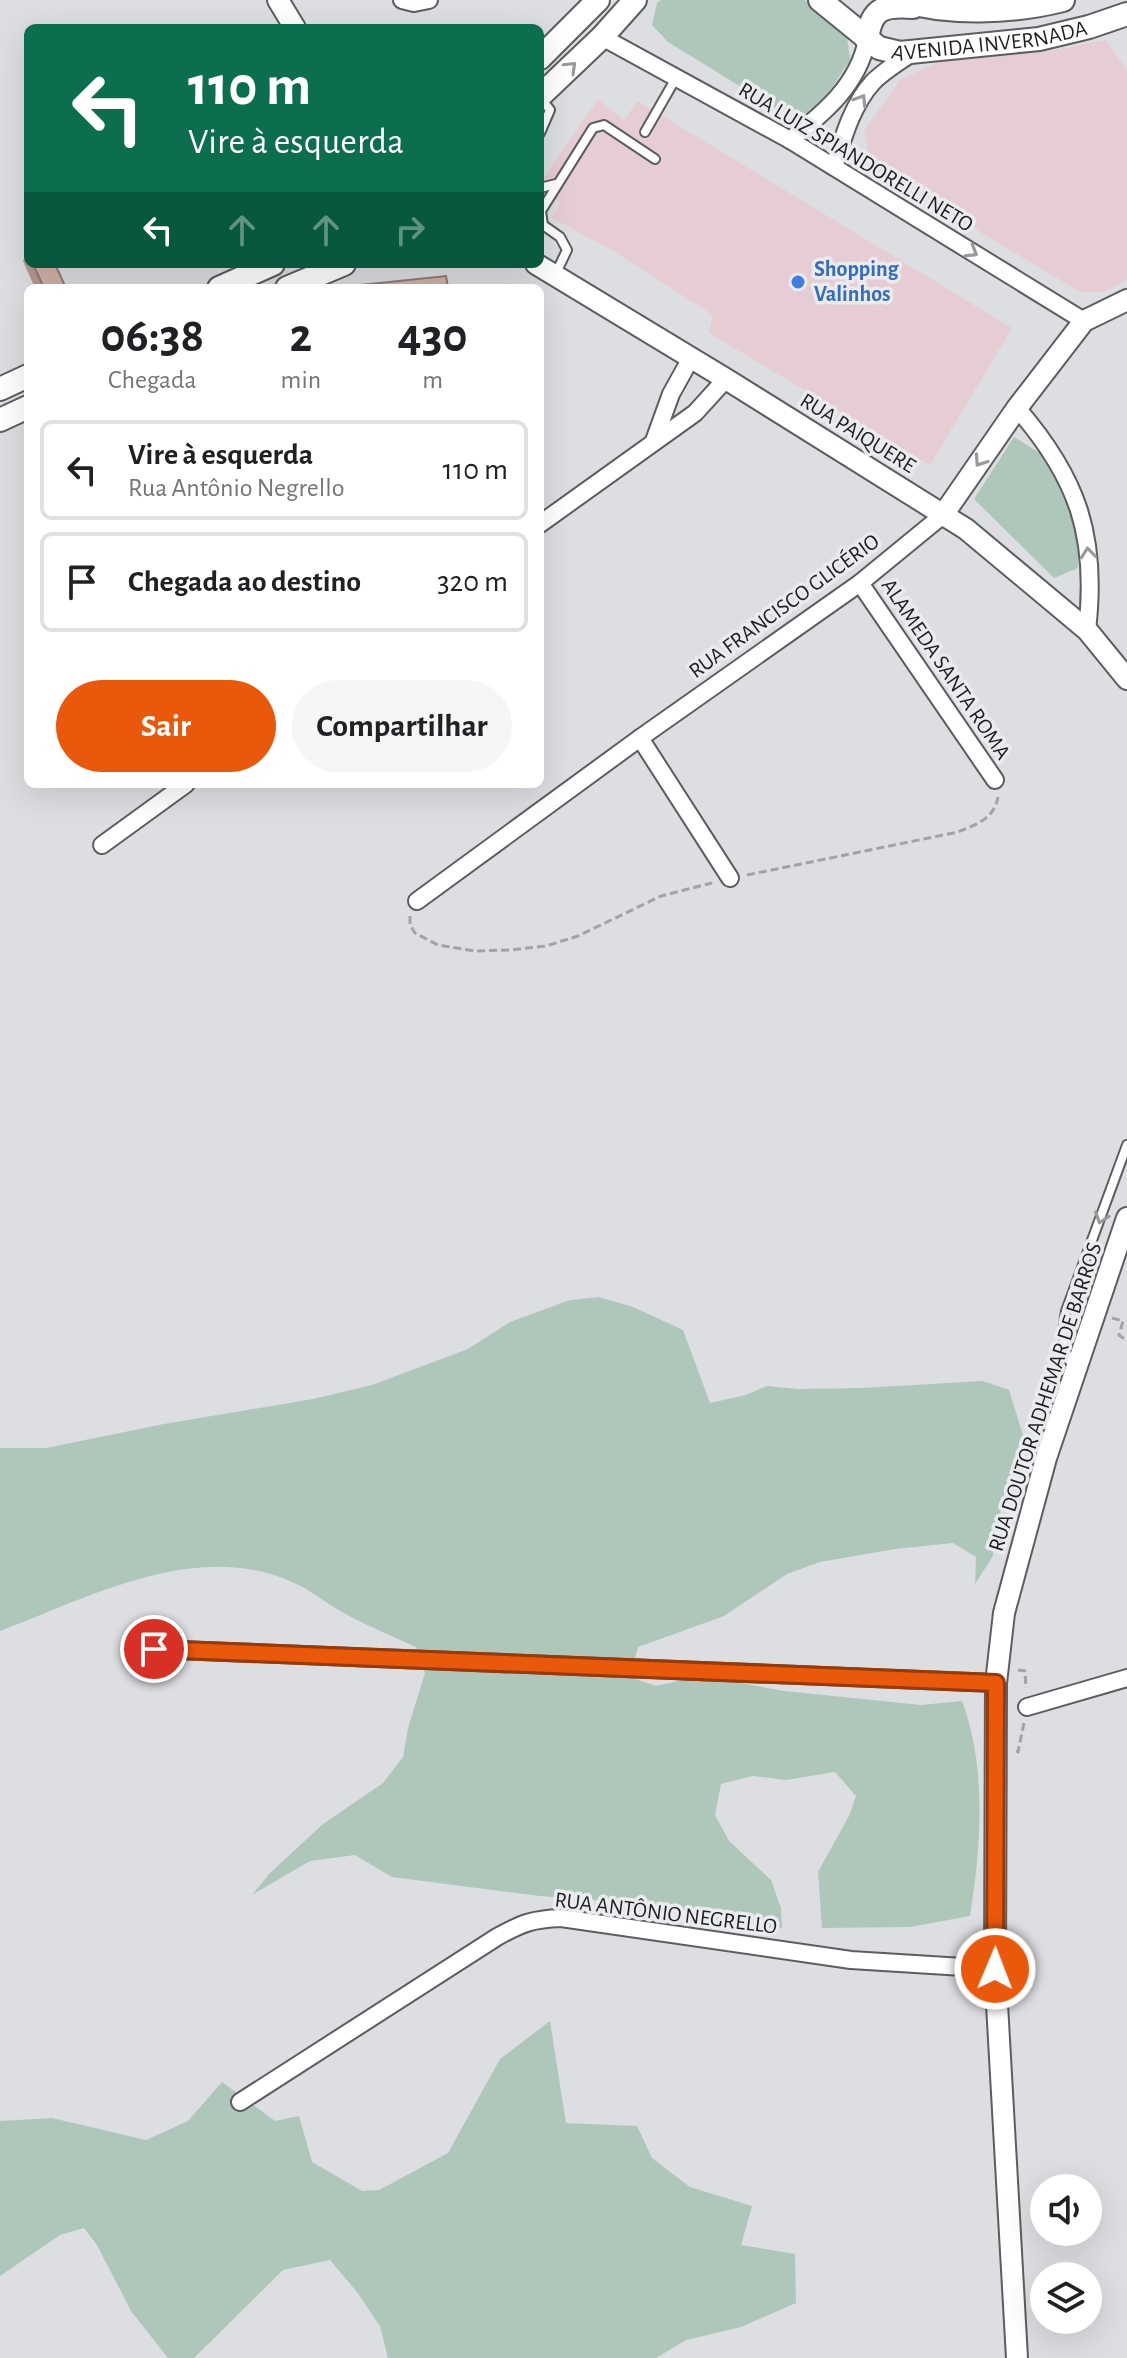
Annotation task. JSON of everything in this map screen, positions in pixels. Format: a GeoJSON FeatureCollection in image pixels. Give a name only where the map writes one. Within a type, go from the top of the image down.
{"type":"FeatureCollection","features":[{"type":"Feature","properties":{"kind":"main road"},"geometry":{"type":"LineString","coordinates":[[544,54],[598,0]]}},
{"type":"Feature","properties":{"kind":"main road"},"geometry":{"type":"LineString","coordinates":[[544,93],[635,0]]}},
{"type":"Feature","properties":{"kind":"main road","name":"AVENIDA INVERNADA"},"geometry":{"type":"LineString","coordinates":[[820,0],[867,40],[890,51],[914,52],[1039,39],[1127,15]]}},
{"type":"Feature","properties":{"kind":"main road","name":"AVENIDA INVERNADA"},"geometry":{"type":"LineString","coordinates":[[898,0],[926,8],[1009,9],[1063,0]]}},
{"type":"Feature","properties":{"kind":"main road"},"geometry":{"type":"LineString","coordinates":[[867,40],[869,21],[875,13],[893,7],[926,8]]}},
{"type":"Feature","properties":{"kind":"main road"},"geometry":{"type":"LineString","coordinates":[[228,284],[264,268]]}},
{"type":"Feature","properties":{"kind":"main road"},"geometry":{"type":"LineString","coordinates":[[296,284],[334,268]]}},
{"type":"Feature","properties":{"kind":"main road"},"geometry":{"type":"LineString","coordinates":[[0,389],[24,378]]}},
{"type":"Feature","properties":{"kind":"main road"},"geometry":{"type":"LineString","coordinates":[[0,420],[24,409]]}},
{"type":"Feature","properties":{"kind":"street"},"geometry":{"type":"LineString","coordinates":[[402,0],[414,3],[429,0]]}},
{"type":"Feature","properties":{"kind":"street"},"geometry":{"type":"LineString","coordinates":[[282,1],[293,24]]}},
{"type":"Feature","properties":{"kind":"street","name":"RUA LUIZ SPIANDORELLI NETO"},"geometry":{"type":"LineString","coordinates":[[602,37],[790,140],[1084,321]]}},
{"type":"Feature","properties":{"kind":"street"},"geometry":{"type":"LineString","coordinates":[[790,140],[842,93],[854,75],[867,40]]}},
{"type":"Feature","properties":{"kind":"street"},"geometry":{"type":"LineString","coordinates":[[834,167],[851,118],[862,97],[873,83],[914,52]]}},
{"type":"Feature","properties":{"kind":"street","name":"RUA PAIQUERE"},"geometry":{"type":"LineString","coordinates":[[544,268],[966,529],[1087,630],[1127,679]]}},
{"type":"Feature","properties":{"kind":"street","name":"RUA FRANCISCO GLICÉRIO"},"geometry":{"type":"LineString","coordinates":[[417,901],[860,583],[943,515],[1017,408],[1084,321],[1127,300]]}},
{"type":"Feature","properties":{"kind":"street"},"geometry":{"type":"LineString","coordinates":[[654,441],[671,394],[691,358]]}},
{"type":"Feature","properties":{"kind":"street"},"geometry":{"type":"LineString","coordinates":[[544,521],[695,413],[726,379]]}},
{"type":"Feature","properties":{"kind":"street"},"geometry":{"type":"LineString","coordinates":[[1017,408],[1044,439],[1081,509],[1091,581],[1087,630]]}},
{"type":"Feature","properties":{"kind":"street","name":"ALAMEDA SANTA ROMA"},"geometry":{"type":"LineString","coordinates":[[860,583],[995,780]]}},
{"type":"Feature","properties":{"kind":"street"},"geometry":{"type":"LineString","coordinates":[[640,738],[730,878]]}},
{"type":"Feature","properties":{"kind":"street"},"geometry":{"type":"LineString","coordinates":[[102,845],[180,788]]}},
{"type":"Feature","properties":{"kind":"street","name":"RUA DOUTOR ADHEMAR DE BARROS"},"geometry":{"type":"LineString","coordinates":[[1017,2358],[995,1969],[996,1678],[1004,1613],[1046,1458],[1127,1218]]}},
{"type":"Feature","properties":{"kind":"street"},"geometry":{"type":"LineString","coordinates":[[154,1649],[996,1678]]}},
{"type":"Feature","properties":{"kind":"street"},"geometry":{"type":"LineString","coordinates":[[1027,1707],[1127,1678]]}},
{"type":"Feature","properties":{"kind":"street","name":"RUA ANTÔNIO NEGRELLO"},"geometry":{"type":"LineString","coordinates":[[240,2102],[497,1937],[536,1919],[561,1918],[851,1960],[995,1969]]}},
{"type":"Feature","properties":{"kind":"lane"},"geometry":{"type":"LineString","coordinates":[[645,132],[676,77]]}},
{"type":"Feature","properties":{"kind":"lane"},"geometry":{"type":"LineString","coordinates":[[544,102],[550,110],[544,124]]}},
{"type":"Feature","properties":{"kind":"lane"},"geometry":{"type":"LineString","coordinates":[[544,208],[598,125],[604,125],[655,159]]}},
{"type":"Feature","properties":{"kind":"lane"},"geometry":{"type":"LineString","coordinates":[[544,187],[557,184]]}},
{"type":"Feature","properties":{"kind":"lane"},"geometry":{"type":"LineString","coordinates":[[544,226],[560,237],[567,250],[555,274]]}},
{"type":"Feature","properties":{"kind":"lane"},"geometry":{"type":"LineString","coordinates":[[1076,1371],[1068,1359],[1064,1342],[1066,1311],[1127,1145]]}},
{"type":"Feature","properties":{"kind":"path"},"geometry":{"type":"LineString","coordinates":[[417,901],[409,918],[410,925],[415,933],[438,945],[475,951],[546,946],[578,936],[661,896],[730,878],[958,832],[984,821],[993,812],[998,800],[995,780]]}},
{"type":"Feature","properties":{"kind":"path"},"geometry":{"type":"LineString","coordinates":[[1095,1316],[1123,1321],[1119,1335],[1127,1341]]}},
{"type":"Feature","properties":{"kind":"path"},"geometry":{"type":"LineString","coordinates":[[996,1678],[1014,1678],[1016,1670],[1025,1671],[1027,1707],[1018,1752],[1010,1749],[1009,1738],[997,1736]]}},
{"type":"Feature","properties":{"kind":"shaded area"},"geometry":{"type":"Polygon","coordinates":[[[1106,40],[1127,70],[1127,280],[1104,292],[1080,292],[871,163],[864,131],[901,79],[945,59],[984,53],[1014,54],[1060,49],[1106,40]]]}},
{"type":"Feature","properties":{"kind":"shaded area","name":"Shopping Valinhos"},"geometry":{"type":"Polygon","coordinates":[[[598,99],[624,120],[638,101],[1012,328],[930,465],[709,333],[713,315],[610,249],[552,218],[560,203],[544,191],[544,177],[598,99]]]}},
{"type":"Feature","properties":{"kind":"green space"},"geometry":{"type":"Polygon","coordinates":[[[661,0],[804,0],[833,18],[847,37],[850,60],[814,115],[790,117],[668,42],[652,25],[657,3],[661,0]]]}},
{"type":"Feature","properties":{"kind":"green space"},"geometry":{"type":"Polygon","coordinates":[[[1014,437],[1043,455],[1071,509],[1079,543],[1078,568],[1054,578],[974,499],[1014,437]]]}},
{"type":"Feature","properties":{"kind":"green space"},"geometry":{"type":"Polygon","coordinates":[[[599,1297],[633,1307],[683,1330],[710,1403],[746,1395],[767,1386],[862,1388],[983,1381],[1009,1390],[1027,1448],[1007,1488],[994,1534],[993,1556],[975,1584],[976,1557],[953,1543],[820,1562],[787,1574],[724,1616],[638,1647],[630,1677],[656,1686],[683,1680],[725,1680],[784,1691],[921,1705],[962,1701],[975,1753],[980,1808],[970,1916],[910,1927],[822,1928],[818,1872],[849,1816],[856,1796],[835,1772],[786,1780],[753,1776],[721,1784],[715,1815],[729,1841],[771,1880],[781,1908],[782,1928],[746,1931],[661,1905],[540,1896],[392,1877],[355,1855],[310,1861],[252,1895],[270,1873],[323,1824],[383,1783],[403,1757],[408,1728],[425,1673],[416,1647],[353,1618],[292,1582],[256,1570],[219,1567],[181,1570],[144,1578],[107,1589],[0,1631],[0,1448],[46,1448],[313,1399],[372,1385],[468,1349],[510,1322],[570,1300],[599,1297]]]}},
{"type":"Feature","properties":{"kind":"green space"},"geometry":{"type":"Polygon","coordinates":[[[550,2021],[566,2123],[637,2126],[652,2158],[690,2187],[752,2206],[741,2245],[795,2254],[796,2303],[741,2327],[686,2340],[656,2358],[388,2358],[380,2326],[330,2260],[283,2270],[194,2358],[168,2358],[131,2311],[97,2245],[84,2228],[60,2235],[0,2276],[0,2121],[52,2118],[146,2140],[188,2121],[222,2082],[275,2121],[299,2116],[312,2162],[362,2191],[379,2190],[448,2153],[500,2059],[550,2021]]]}},
{"type":"Feature","properties":{"kind":"building"},"geometry":{"type":"Polygon","coordinates":[[[35,268],[57,268],[64,284],[42,284],[35,268]]]}},
{"type":"Feature","properties":{"kind":"building"},"geometry":{"type":"Polygon","coordinates":[[[446,276],[447,284],[370,284],[446,276]]]}},
{"type":"Feature","properties":{"kind":"place","name":"Shopping Valinhos"},"geometry":{"type":"Point","coordinates":[798,282]}},
{"type":"Feature","properties":{"kind":"route"},"geometry":{"type":"LineString","coordinates":[[154,1649],[996,1683],[995,1969]]}}]}
